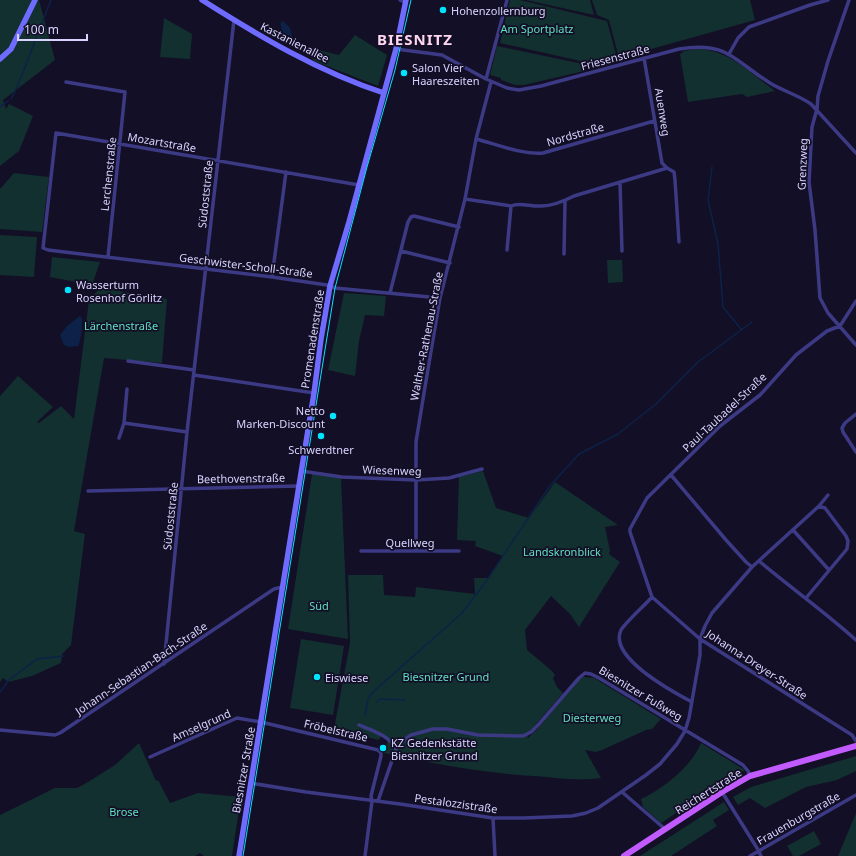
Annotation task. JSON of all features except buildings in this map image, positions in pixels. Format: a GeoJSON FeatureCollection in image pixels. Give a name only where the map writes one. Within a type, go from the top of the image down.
{"type":"FeatureCollection","features":[{"type":"Feature","properties":{"kind":"main road"},"geometry":{"type":"LineString","coordinates":[[0,59],[11,49],[35,0]]}},
{"type":"Feature","properties":{"kind":"main road","name":"Kastanienallee"},"geometry":{"type":"LineString","coordinates":[[202,0],[268,40],[317,66],[384,93]]}},
{"type":"Feature","properties":{"kind":"main road","name":"Promenadenstraße"},"geometry":{"type":"LineString","coordinates":[[266,688],[330,286],[396,49],[404,0]]}},
{"type":"Feature","properties":{"kind":"main road","name":"Biesnitzer Straße"},"geometry":{"type":"LineString","coordinates":[[239,856],[266,688]]}},
{"type":"Feature","properties":{"kind":"main road","name":"Reichertstraße"},"geometry":{"type":"LineString","coordinates":[[624,856],[722,792],[750,776],[856,746]]}},
{"type":"Feature","properties":{"kind":"street"},"geometry":{"type":"LineString","coordinates":[[486,79],[507,0]]}},
{"type":"Feature","properties":{"kind":"street"},"geometry":{"type":"LineString","coordinates":[[828,0],[810,5],[749,28],[738,38],[729,54],[770,84],[804,100],[817,109],[856,153]]}},
{"type":"Feature","properties":{"kind":"street","name":"Grenzweg"},"geometry":{"type":"LineString","coordinates":[[849,0],[828,61],[818,96],[817,109],[812,127],[809,182],[815,230],[820,298],[828,313],[856,345]]}},
{"type":"Feature","properties":{"kind":"street","name":"Südoststraße"},"geometry":{"type":"LineString","coordinates":[[164,664],[187,432],[234,20]]}},
{"type":"Feature","properties":{"kind":"street","name":"Friesenstraße"},"geometry":{"type":"LineString","coordinates":[[396,49],[442,55],[491,82],[513,89],[529,88],[644,58],[690,48],[716,49],[729,54]]}},
{"type":"Feature","properties":{"kind":"street","name":"Auenweg"},"geometry":{"type":"LineString","coordinates":[[644,58],[662,163],[674,172],[679,242]]}},
{"type":"Feature","properties":{"kind":"street","name":"Lerchenstraße"},"geometry":{"type":"LineString","coordinates":[[66,82],[125,92],[108,257]]}},
{"type":"Feature","properties":{"kind":"street","name":"Walther-Rathenau-Straße"},"geometry":{"type":"LineString","coordinates":[[416,550],[416,442],[440,298],[459,226],[476,139],[491,82]]}},
{"type":"Feature","properties":{"kind":"street","name":"Nordstraße"},"geometry":{"type":"LineString","coordinates":[[476,139],[525,152],[543,153],[654,121]]}},
{"type":"Feature","properties":{"kind":"street","name":"Mozartstraße"},"geometry":{"type":"LineString","coordinates":[[48,250],[43,248],[56,133],[359,185]]}},
{"type":"Feature","properties":{"kind":"street"},"geometry":{"type":"LineString","coordinates":[[465,199],[511,206],[516,204],[544,206],[565,201],[574,196],[667,168]]}},
{"type":"Feature","properties":{"kind":"street"},"geometry":{"type":"LineString","coordinates":[[272,277],[286,172]]}},
{"type":"Feature","properties":{"kind":"street"},"geometry":{"type":"LineString","coordinates":[[620,182],[622,251]]}},
{"type":"Feature","properties":{"kind":"street"},"geometry":{"type":"LineString","coordinates":[[564,254],[565,201]]}},
{"type":"Feature","properties":{"kind":"street"},"geometry":{"type":"LineString","coordinates":[[507,250],[511,206]]}},
{"type":"Feature","properties":{"kind":"street"},"geometry":{"type":"LineString","coordinates":[[390,293],[408,222],[411,217],[414,216],[459,226]]}},
{"type":"Feature","properties":{"kind":"street","name":"Geschwister-Scholl-Straße"},"geometry":{"type":"LineString","coordinates":[[48,250],[272,277],[335,288],[440,298]]}},
{"type":"Feature","properties":{"kind":"street"},"geometry":{"type":"LineString","coordinates":[[401,251],[450,263]]}},
{"type":"Feature","properties":{"kind":"street","name":"Paul-Taubadel-Straße"},"geometry":{"type":"LineString","coordinates":[[652,597],[632,540],[630,529],[647,498],[720,426],[760,395],[796,355],[828,331],[840,326],[856,301]]}},
{"type":"Feature","properties":{"kind":"street"},"geometry":{"type":"LineString","coordinates":[[128,361],[314,393]]}},
{"type":"Feature","properties":{"kind":"street"},"geometry":{"type":"LineString","coordinates":[[119,438],[124,422],[127,389]]}},
{"type":"Feature","properties":{"kind":"street"},"geometry":{"type":"LineString","coordinates":[[856,414],[845,423],[842,428],[856,452]]}},
{"type":"Feature","properties":{"kind":"street"},"geometry":{"type":"LineString","coordinates":[[124,422],[187,432]]}},
{"type":"Feature","properties":{"kind":"street","name":"Wiesenweg"},"geometry":{"type":"LineString","coordinates":[[301,471],[342,477],[416,480],[449,478],[482,469]]}},
{"type":"Feature","properties":{"kind":"street"},"geometry":{"type":"LineString","coordinates":[[671,475],[726,540],[752,567]]}},
{"type":"Feature","properties":{"kind":"street","name":"Beethovenstraße"},"geometry":{"type":"LineString","coordinates":[[88,491],[182,490],[299,486]]}},
{"type":"Feature","properties":{"kind":"street"},"geometry":{"type":"LineString","coordinates":[[685,731],[700,656],[700,639],[712,613],[752,567],[819,506],[828,495]]}},
{"type":"Feature","properties":{"kind":"street"},"geometry":{"type":"LineString","coordinates":[[806,598],[847,549],[848,541],[840,527],[825,508],[819,506]]}},
{"type":"Feature","properties":{"kind":"street"},"geometry":{"type":"LineString","coordinates":[[793,530],[829,570]]}},
{"type":"Feature","properties":{"kind":"street","name":"Quellweg"},"geometry":{"type":"LineString","coordinates":[[361,551],[416,550],[458,552]]}},
{"type":"Feature","properties":{"kind":"street"},"geometry":{"type":"LineString","coordinates":[[760,561],[856,640]]}},
{"type":"Feature","properties":{"kind":"street","name":"Johann-Sebastian-Bach-Straße"},"geometry":{"type":"LineString","coordinates":[[0,730],[54,735],[60,733],[274,589],[282,587]]}},
{"type":"Feature","properties":{"kind":"street"},"geometry":{"type":"LineString","coordinates":[[652,597],[621,630],[619,638],[620,646],[627,656],[654,680],[692,702]]}},
{"type":"Feature","properties":{"kind":"street","name":"Johanna-Dreyer-Straße"},"geometry":{"type":"LineString","coordinates":[[652,597],[700,639],[852,734],[856,741]]}},
{"type":"Feature","properties":{"kind":"street","name":"Biesnitzer Fußweg"},"geometry":{"type":"LineString","coordinates":[[396,749],[403,741],[411,736],[433,729],[447,729],[478,735],[523,736],[531,732],[539,724],[579,678],[585,673],[589,673],[743,765],[750,776]]}},
{"type":"Feature","properties":{"kind":"street","name":"Amselgrund"},"geometry":{"type":"LineString","coordinates":[[150,757],[237,718],[261,722]]}},
{"type":"Feature","properties":{"kind":"street","name":"Fröbelstraße"},"geometry":{"type":"LineString","coordinates":[[261,722],[380,751],[381,756],[371,796],[372,801]]}},
{"type":"Feature","properties":{"kind":"street"},"geometry":{"type":"LineString","coordinates":[[359,725],[386,738],[392,742],[396,749],[378,801]]}},
{"type":"Feature","properties":{"kind":"street","name":"Pestalozzistraße"},"geometry":{"type":"LineString","coordinates":[[250,783],[493,818],[572,816],[586,813],[598,808],[646,775],[660,764],[677,744],[685,731]]}},
{"type":"Feature","properties":{"kind":"street"},"geometry":{"type":"LineString","coordinates":[[622,792],[665,829]]}},
{"type":"Feature","properties":{"kind":"street"},"geometry":{"type":"LineString","coordinates":[[722,792],[761,856]]}},
{"type":"Feature","properties":{"kind":"street","name":"Frauenburgstraße"},"geometry":{"type":"LineString","coordinates":[[750,856],[856,795]]}},
{"type":"Feature","properties":{"kind":"street"},"geometry":{"type":"LineString","coordinates":[[365,856],[372,801]]}},
{"type":"Feature","properties":{"kind":"street"},"geometry":{"type":"LineString","coordinates":[[493,818],[495,856]]}},
{"type":"Feature","properties":{"kind":"green space"},"geometry":{"type":"Polygon","coordinates":[[[0,0],[39,0],[55,60],[3,100],[6,109],[9,104],[33,116],[19,151],[0,166],[0,0]]]}},
{"type":"Feature","properties":{"kind":"green space","name":"Am Sportplatz"},"geometry":{"type":"Polygon","coordinates":[[[510,0],[520,0],[607,21],[618,62],[595,68],[594,64],[500,43],[510,0]]]}},
{"type":"Feature","properties":{"kind":"green space"},"geometry":{"type":"Polygon","coordinates":[[[526,0],[590,0],[594,15],[526,0]]]}},
{"type":"Feature","properties":{"kind":"green space"},"geometry":{"type":"Polygon","coordinates":[[[592,0],[750,0],[755,20],[619,58],[609,20],[597,15],[592,0]]]}},
{"type":"Feature","properties":{"kind":"green space"},"geometry":{"type":"Polygon","coordinates":[[[164,18],[192,34],[190,59],[160,57],[164,18]]]}},
{"type":"Feature","properties":{"kind":"green space"},"geometry":{"type":"Polygon","coordinates":[[[355,35],[387,55],[378,86],[314,61],[312,58],[319,50],[339,55],[355,35]]]}},
{"type":"Feature","properties":{"kind":"green space"},"geometry":{"type":"Polygon","coordinates":[[[497,46],[583,64],[584,71],[524,85],[515,85],[501,80],[501,78],[490,75],[497,46]]]}},
{"type":"Feature","properties":{"kind":"green space"},"geometry":{"type":"Polygon","coordinates":[[[697,49],[720,53],[730,58],[775,91],[747,97],[742,94],[688,102],[680,54],[684,51],[697,49]]]}},
{"type":"Feature","properties":{"kind":"green space"},"geometry":{"type":"Polygon","coordinates":[[[14,173],[49,177],[42,232],[0,229],[0,189],[14,173]]]}},
{"type":"Feature","properties":{"kind":"green space"},"geometry":{"type":"Polygon","coordinates":[[[0,235],[37,237],[34,277],[0,275],[0,235]]]}},
{"type":"Feature","properties":{"kind":"green space"},"geometry":{"type":"Polygon","coordinates":[[[52,257],[100,262],[92,285],[50,277],[52,257]]]}},
{"type":"Feature","properties":{"kind":"green space"},"geometry":{"type":"Polygon","coordinates":[[[607,260],[622,260],[623,282],[608,283],[607,260]]]}},
{"type":"Feature","properties":{"kind":"green space","name":"Lärchenstraße"},"geometry":{"type":"Polygon","coordinates":[[[100,288],[167,299],[162,363],[104,358],[74,531],[85,534],[71,645],[62,654],[61,663],[32,676],[8,682],[3,678],[0,682],[0,396],[18,376],[53,407],[37,422],[39,423],[61,406],[74,419],[89,300],[100,288]]]}},
{"type":"Feature","properties":{"kind":"green space"},"geometry":{"type":"Polygon","coordinates":[[[344,293],[386,296],[384,316],[365,315],[359,341],[355,376],[328,370],[344,293]]]}},
{"type":"Feature","properties":{"kind":"green space","name":"Biesnitzer Grund"},"geometry":{"type":"Polygon","coordinates":[[[483,471],[496,508],[529,518],[555,482],[618,525],[605,527],[610,551],[609,554],[620,562],[579,627],[570,614],[551,596],[525,630],[527,650],[552,671],[555,675],[553,678],[557,687],[563,693],[530,731],[527,739],[583,677],[594,678],[661,719],[652,729],[646,730],[602,750],[596,752],[585,750],[601,778],[576,779],[515,775],[440,764],[384,753],[389,738],[382,735],[379,740],[334,729],[350,643],[348,575],[383,575],[384,595],[415,597],[416,587],[475,594],[474,578],[489,578],[503,556],[475,546],[476,541],[457,540],[459,477],[483,471]]]}},
{"type":"Feature","properties":{"kind":"green space","name":"Süd"},"geometry":{"type":"Polygon","coordinates":[[[312,474],[341,478],[348,639],[288,629],[312,474]]]}},
{"type":"Feature","properties":{"kind":"green space","name":"Eiswiese"},"geometry":{"type":"Polygon","coordinates":[[[301,639],[344,646],[333,715],[290,708],[301,639]]]}},
{"type":"Feature","properties":{"kind":"green space","name":"Brose"},"geometry":{"type":"Polygon","coordinates":[[[139,743],[156,781],[158,780],[170,803],[198,793],[241,797],[232,856],[204,856],[200,853],[195,856],[0,856],[0,815],[55,788],[77,788],[115,765],[139,743]]]}},
{"type":"Feature","properties":{"kind":"green space"},"geometry":{"type":"Polygon","coordinates":[[[701,743],[745,770],[731,777],[661,823],[643,807],[641,799],[650,795],[676,776],[691,760],[701,743]]]}},
{"type":"Feature","properties":{"kind":"green space"},"geometry":{"type":"Polygon","coordinates":[[[856,756],[856,771],[837,780],[806,787],[765,808],[750,798],[738,805],[733,797],[751,787],[856,756]]]}},
{"type":"Feature","properties":{"kind":"green space"},"geometry":{"type":"Polygon","coordinates":[[[724,802],[729,810],[713,820],[717,826],[671,856],[640,856],[724,802]]]}},
{"type":"Feature","properties":{"kind":"green space"},"geometry":{"type":"Polygon","coordinates":[[[856,813],[856,856],[838,856],[856,813]]]}},
{"type":"Feature","properties":{"kind":"green space"},"geometry":{"type":"Polygon","coordinates":[[[814,831],[821,844],[799,856],[793,856],[787,846],[814,831]]]}},
{"type":"Feature","properties":{"kind":"water"},"geometry":{"type":"Polygon","coordinates":[[[283,21],[290,28],[293,40],[282,30],[281,22],[283,21]]]}},
{"type":"Feature","properties":{"kind":"water"},"geometry":{"type":"Polygon","coordinates":[[[80,316],[82,319],[82,329],[78,346],[69,347],[64,345],[60,335],[67,326],[80,316]]]}},
{"type":"Feature","properties":{"kind":"waterway"},"geometry":{"type":"LineString","coordinates":[[11,99],[18,85],[51,0]]}},
{"type":"Feature","properties":{"kind":"waterway"},"geometry":{"type":"LineString","coordinates":[[0,107],[8,101]]}},
{"type":"Feature","properties":{"kind":"waterway"},"geometry":{"type":"LineString","coordinates":[[712,167],[708,200],[718,244],[723,307],[741,329]]}},
{"type":"Feature","properties":{"kind":"waterway"},"geometry":{"type":"LineString","coordinates":[[365,716],[368,699],[373,692],[462,613],[487,580],[549,487],[579,454],[618,434],[656,404],[698,362],[752,322]]}},
{"type":"Feature","properties":{"kind":"waterway"},"geometry":{"type":"LineString","coordinates":[[0,692],[9,680],[37,659],[64,656]]}},
{"type":"Feature","properties":{"kind":"waterway"},"geometry":{"type":"LineString","coordinates":[[377,702],[380,699],[405,700]]}},
{"type":"Feature","properties":{"kind":"tram line"},"geometry":{"type":"LineString","coordinates":[[243,856],[335,288],[367,167],[395,70],[411,0]]}},
{"type":"Feature","properties":{"kind":"place","name":"Hohenzollernburg"},"geometry":{"type":"Point","coordinates":[443,10]}},
{"type":"Feature","properties":{"kind":"place","name":"Salon Vier Haareszeiten"},"geometry":{"type":"Point","coordinates":[404,73]}},
{"type":"Feature","properties":{"kind":"place","name":"Wasserturm Rosenhof Görlitz"},"geometry":{"type":"Point","coordinates":[68,290]}},
{"type":"Feature","properties":{"kind":"place","name":"Netto Marken-Discount"},"geometry":{"type":"Point","coordinates":[333,416]}},
{"type":"Feature","properties":{"kind":"place","name":"Schwerdtner"},"geometry":{"type":"Point","coordinates":[321,436]}},
{"type":"Feature","properties":{"kind":"place","name":"Eiswiese"},"geometry":{"type":"Point","coordinates":[317,677]}},
{"type":"Feature","properties":{"kind":"place","name":"KZ Gedenkstätte Biesnitzer Grund"},"geometry":{"type":"Point","coordinates":[383,748]}},
{"type":"Feature","properties":{"kind":"district","name":"BIESNITZ"},"geometry":{"type":"Point","coordinates":[415,39]}},
{"type":"Feature","properties":{"kind":"park label","name":"Landskronblick"},"geometry":{"type":"Point","coordinates":[562,551]}},
{"type":"Feature","properties":{"kind":"park label","name":"Diesterweg"},"geometry":{"type":"Point","coordinates":[592,717]}}]}
